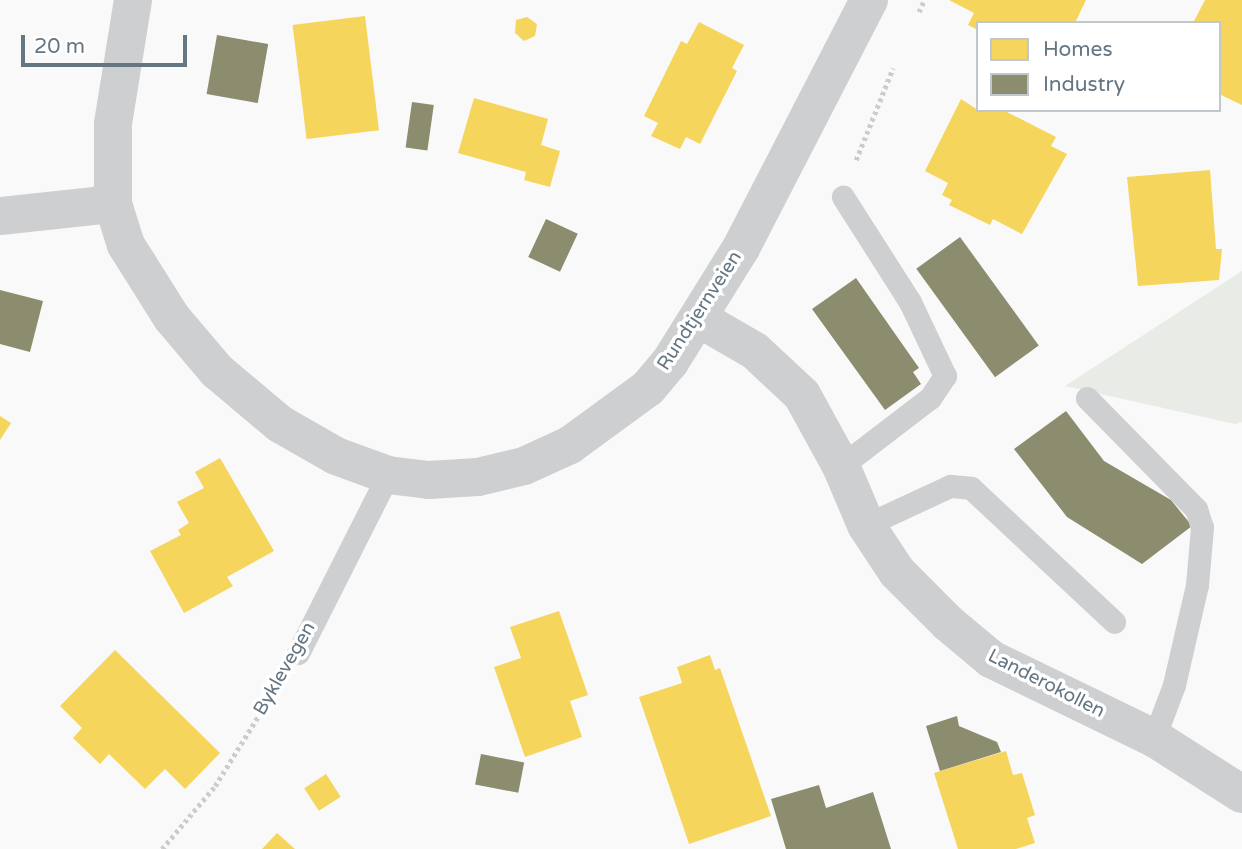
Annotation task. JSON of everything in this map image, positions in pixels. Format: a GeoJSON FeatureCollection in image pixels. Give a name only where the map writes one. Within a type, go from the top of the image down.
{"type":"FeatureCollection","features":[{"type":"Feature","properties":{"kind":"street","name":"Rundtjernveien"},"geometry":{"type":"LineString","coordinates":[[133,0],[113,124],[113,204],[126,245],[172,318],[217,371],[280,424],[336,456],[388,475],[429,480],[478,477],[524,466],[570,445],[648,388],[698,318],[781,177],[869,0]]}},
{"type":"Feature","properties":{"kind":"street"},"geometry":{"type":"LineString","coordinates":[[0,216],[113,204]]}},
{"type":"Feature","properties":{"kind":"street","name":"Landerokollen"},"geometry":{"type":"LineString","coordinates":[[698,318],[755,351],[802,395],[841,466],[866,525],[897,572],[991,659],[1154,738],[1242,794]]}},
{"type":"Feature","properties":{"kind":"lane"},"geometry":{"type":"LineString","coordinates":[[841,466],[930,398],[945,376],[909,302],[843,197]]}},
{"type":"Feature","properties":{"kind":"lane"},"geometry":{"type":"LineString","coordinates":[[1087,398],[1196,509],[1202,527],[1195,598],[1174,685],[1154,738]]}},
{"type":"Feature","properties":{"kind":"lane","name":"Byklevegen"},"geometry":{"type":"LineString","coordinates":[[298,653],[388,475]]}},
{"type":"Feature","properties":{"kind":"lane"},"geometry":{"type":"LineString","coordinates":[[866,525],[950,486],[971,488],[1114,622]]}},
{"type":"Feature","properties":{"kind":"path"},"geometry":{"type":"LineString","coordinates":[[914,23],[924,0]]}},
{"type":"Feature","properties":{"kind":"path"},"geometry":{"type":"LineString","coordinates":[[843,197],[869,118],[897,59]]}},
{"type":"Feature","properties":{"kind":"path","name":"Byklevegen"},"geometry":{"type":"LineString","coordinates":[[162,849],[215,786],[298,653]]}},
{"type":"Feature","properties":{"kind":"shaded area"},"geometry":{"type":"Polygon","coordinates":[[[1242,271],[1242,422],[1235,424],[1065,386],[1242,271]]]}},
{"type":"Feature","properties":{"kind":"building: Homes"},"geometry":{"type":"Polygon","coordinates":[[[949,0],[1086,0],[1076,21],[976,21],[976,29],[968,25],[974,13],[949,0]]]}},
{"type":"Feature","properties":{"kind":"building: Homes"},"geometry":{"type":"Polygon","coordinates":[[[1205,0],[1242,0],[1242,105],[1221,95],[1221,21],[1194,21],[1205,0]]]}},
{"type":"Feature","properties":{"kind":"building: Homes"},"geometry":{"type":"Polygon","coordinates":[[[365,16],[379,130],[307,139],[293,25],[365,16]]]}},
{"type":"Feature","properties":{"kind":"building: Homes"},"geometry":{"type":"Polygon","coordinates":[[[527,17],[537,24],[535,36],[524,41],[515,33],[516,20],[527,17]]]}},
{"type":"Feature","properties":{"kind":"building: Homes"},"geometry":{"type":"Polygon","coordinates":[[[699,22],[744,45],[732,68],[737,71],[700,144],[686,137],[680,149],[651,136],[658,123],[644,116],[681,41],[687,44],[699,22]]]}},
{"type":"Feature","properties":{"kind":"building: Homes"},"geometry":{"type":"Polygon","coordinates":[[[474,98],[548,119],[541,145],[560,151],[550,187],[524,180],[526,172],[458,153],[474,98]]]}},
{"type":"Feature","properties":{"kind":"building: Homes"},"geometry":{"type":"Polygon","coordinates":[[[961,99],[976,109],[976,112],[1007,112],[1056,137],[1051,146],[1067,154],[1022,234],[993,219],[990,225],[949,205],[952,200],[942,195],[948,183],[925,171],[961,99]]]}},
{"type":"Feature","properties":{"kind":"building: Homes"},"geometry":{"type":"Polygon","coordinates":[[[1210,170],[1216,249],[1222,249],[1219,280],[1138,286],[1127,177],[1210,170]]]}},
{"type":"Feature","properties":{"kind":"building: Homes"},"geometry":{"type":"Polygon","coordinates":[[[0,416],[11,423],[0,440],[0,416]]]}},
{"type":"Feature","properties":{"kind":"building: Homes"},"geometry":{"type":"Polygon","coordinates":[[[220,458],[274,551],[227,577],[233,586],[184,613],[150,551],[181,535],[178,530],[189,523],[177,502],[204,488],[195,472],[220,458]]]}},
{"type":"Feature","properties":{"kind":"building: Homes"},"geometry":{"type":"Polygon","coordinates":[[[559,611],[588,695],[570,701],[582,737],[525,757],[494,667],[521,658],[510,627],[559,611]]]}},
{"type":"Feature","properties":{"kind":"building: Homes"},"geometry":{"type":"Polygon","coordinates":[[[115,650],[220,753],[185,789],[165,769],[145,789],[109,754],[100,764],[73,738],[82,728],[60,706],[115,650]]]}},
{"type":"Feature","properties":{"kind":"building: Homes"},"geometry":{"type":"Polygon","coordinates":[[[710,655],[715,670],[720,668],[771,816],[689,844],[639,697],[682,683],[677,667],[710,655]]]}},
{"type":"Feature","properties":{"kind":"building: Homes"},"geometry":{"type":"Polygon","coordinates":[[[1006,751],[1013,775],[1022,773],[1035,815],[1027,818],[1035,843],[1016,849],[958,849],[934,773],[1006,751]]]}},
{"type":"Feature","properties":{"kind":"building: Homes"},"geometry":{"type":"Polygon","coordinates":[[[326,774],[341,797],[319,811],[304,788],[326,774]]]}},
{"type":"Feature","properties":{"kind":"building: Homes"},"geometry":{"type":"Polygon","coordinates":[[[277,833],[295,849],[262,849],[277,833]]]}},
{"type":"Feature","properties":{"kind":"building: Industry"},"geometry":{"type":"Polygon","coordinates":[[[217,35],[268,44],[258,103],[207,94],[217,35]]]}},
{"type":"Feature","properties":{"kind":"building: Industry"},"geometry":{"type":"Polygon","coordinates":[[[412,102],[434,105],[427,151],[406,148],[412,102]]]}},
{"type":"Feature","properties":{"kind":"building: Industry"},"geometry":{"type":"Polygon","coordinates":[[[546,219],[578,234],[560,272],[528,257],[546,219]]]}},
{"type":"Feature","properties":{"kind":"building: Industry"},"geometry":{"type":"Polygon","coordinates":[[[960,237],[1039,345],[995,377],[916,269],[960,237]]]}},
{"type":"Feature","properties":{"kind":"building: Industry"},"geometry":{"type":"Polygon","coordinates":[[[856,278],[919,368],[913,372],[921,384],[885,410],[812,309],[856,278]]]}},
{"type":"Feature","properties":{"kind":"building: Industry"},"geometry":{"type":"Polygon","coordinates":[[[0,290],[43,301],[30,352],[0,344],[0,290]]]}},
{"type":"Feature","properties":{"kind":"building: Industry"},"geometry":{"type":"Polygon","coordinates":[[[1066,411],[1104,461],[1171,500],[1192,526],[1142,564],[1067,517],[1014,449],[1066,411]]]}},
{"type":"Feature","properties":{"kind":"building: Industry"},"geometry":{"type":"Polygon","coordinates":[[[957,716],[959,726],[997,742],[1001,752],[940,771],[926,726],[957,716]]]}},
{"type":"Feature","properties":{"kind":"building: Industry"},"geometry":{"type":"Polygon","coordinates":[[[481,754],[524,762],[518,793],[475,784],[481,754]]]}},
{"type":"Feature","properties":{"kind":"building: Industry"},"geometry":{"type":"Polygon","coordinates":[[[819,785],[826,808],[873,792],[891,849],[786,849],[771,799],[819,785]]]}}]}
